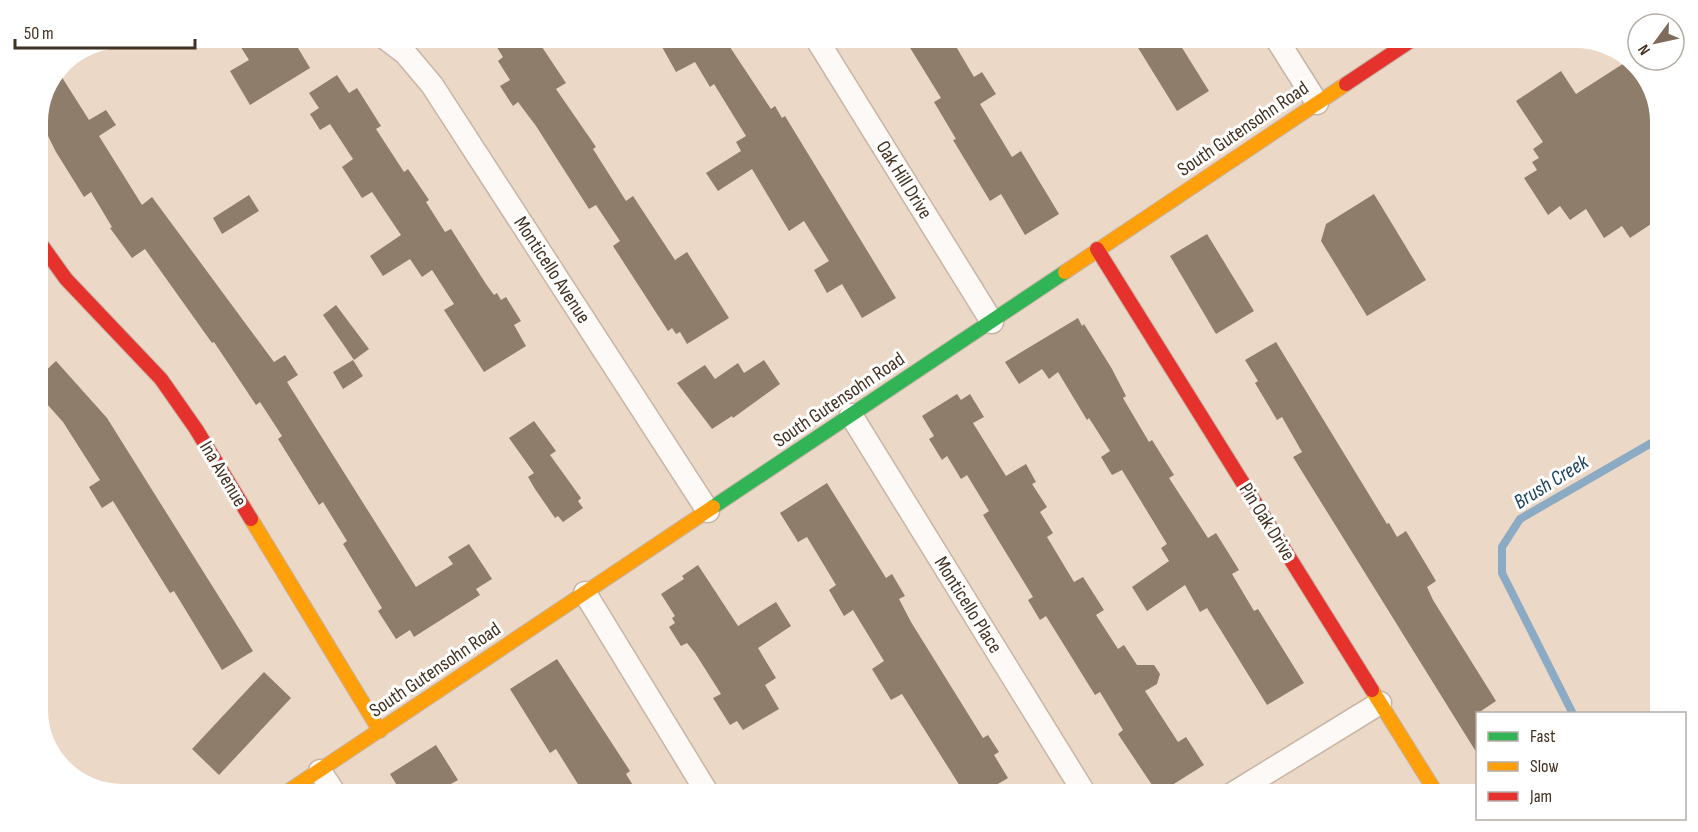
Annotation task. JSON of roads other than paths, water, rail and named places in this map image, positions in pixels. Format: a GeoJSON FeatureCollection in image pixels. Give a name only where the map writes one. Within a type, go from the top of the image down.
{"type":"FeatureCollection","features":[{"type":"Feature","properties":{"kind":"street","name":"Monticello Avenue"},"geometry":{"type":"LineString","coordinates":[[399,48],[432,85],[708,511]]}},
{"type":"Feature","properties":{"kind":"street","name":"Oak Hill Drive"},"geometry":{"type":"LineString","coordinates":[[822,48],[992,322]]}},
{"type":"Feature","properties":{"kind":"street"},"geometry":{"type":"LineString","coordinates":[[1282,48],[1317,103]]}},
{"type":"Feature","properties":{"kind":"street","name":"South Gutensohn Road"},"geometry":{"type":"LineString","coordinates":[[301,784],[1400,48]]}},
{"type":"Feature","properties":{"kind":"street","name":"Pin Oak Drive"},"geometry":{"type":"LineString","coordinates":[[1097,249],[1430,784]]}},
{"type":"Feature","properties":{"kind":"street","name":"Ina Avenue"},"geometry":{"type":"LineString","coordinates":[[48,254],[66,279],[161,379],[196,429],[380,731]]}},
{"type":"Feature","properties":{"kind":"street","name":"Monticello Place"},"geometry":{"type":"LineString","coordinates":[[851,415],[1078,784]]}},
{"type":"Feature","properties":{"kind":"street"},"geometry":{"type":"LineString","coordinates":[[585,592],[701,784]]}},
{"type":"Feature","properties":{"kind":"street"},"geometry":{"type":"LineString","coordinates":[[1250,784],[1380,703]]}},
{"type":"Feature","properties":{"kind":"street"},"geometry":{"type":"LineString","coordinates":[[320,771],[328,784]]}},
{"type":"Feature","properties":{"kind":"waterway","name":"Brush Creek"},"geometry":{"type":"LineString","coordinates":[[1572,712],[1502,573],[1502,547],[1520,519],[1650,444]]}}]}
